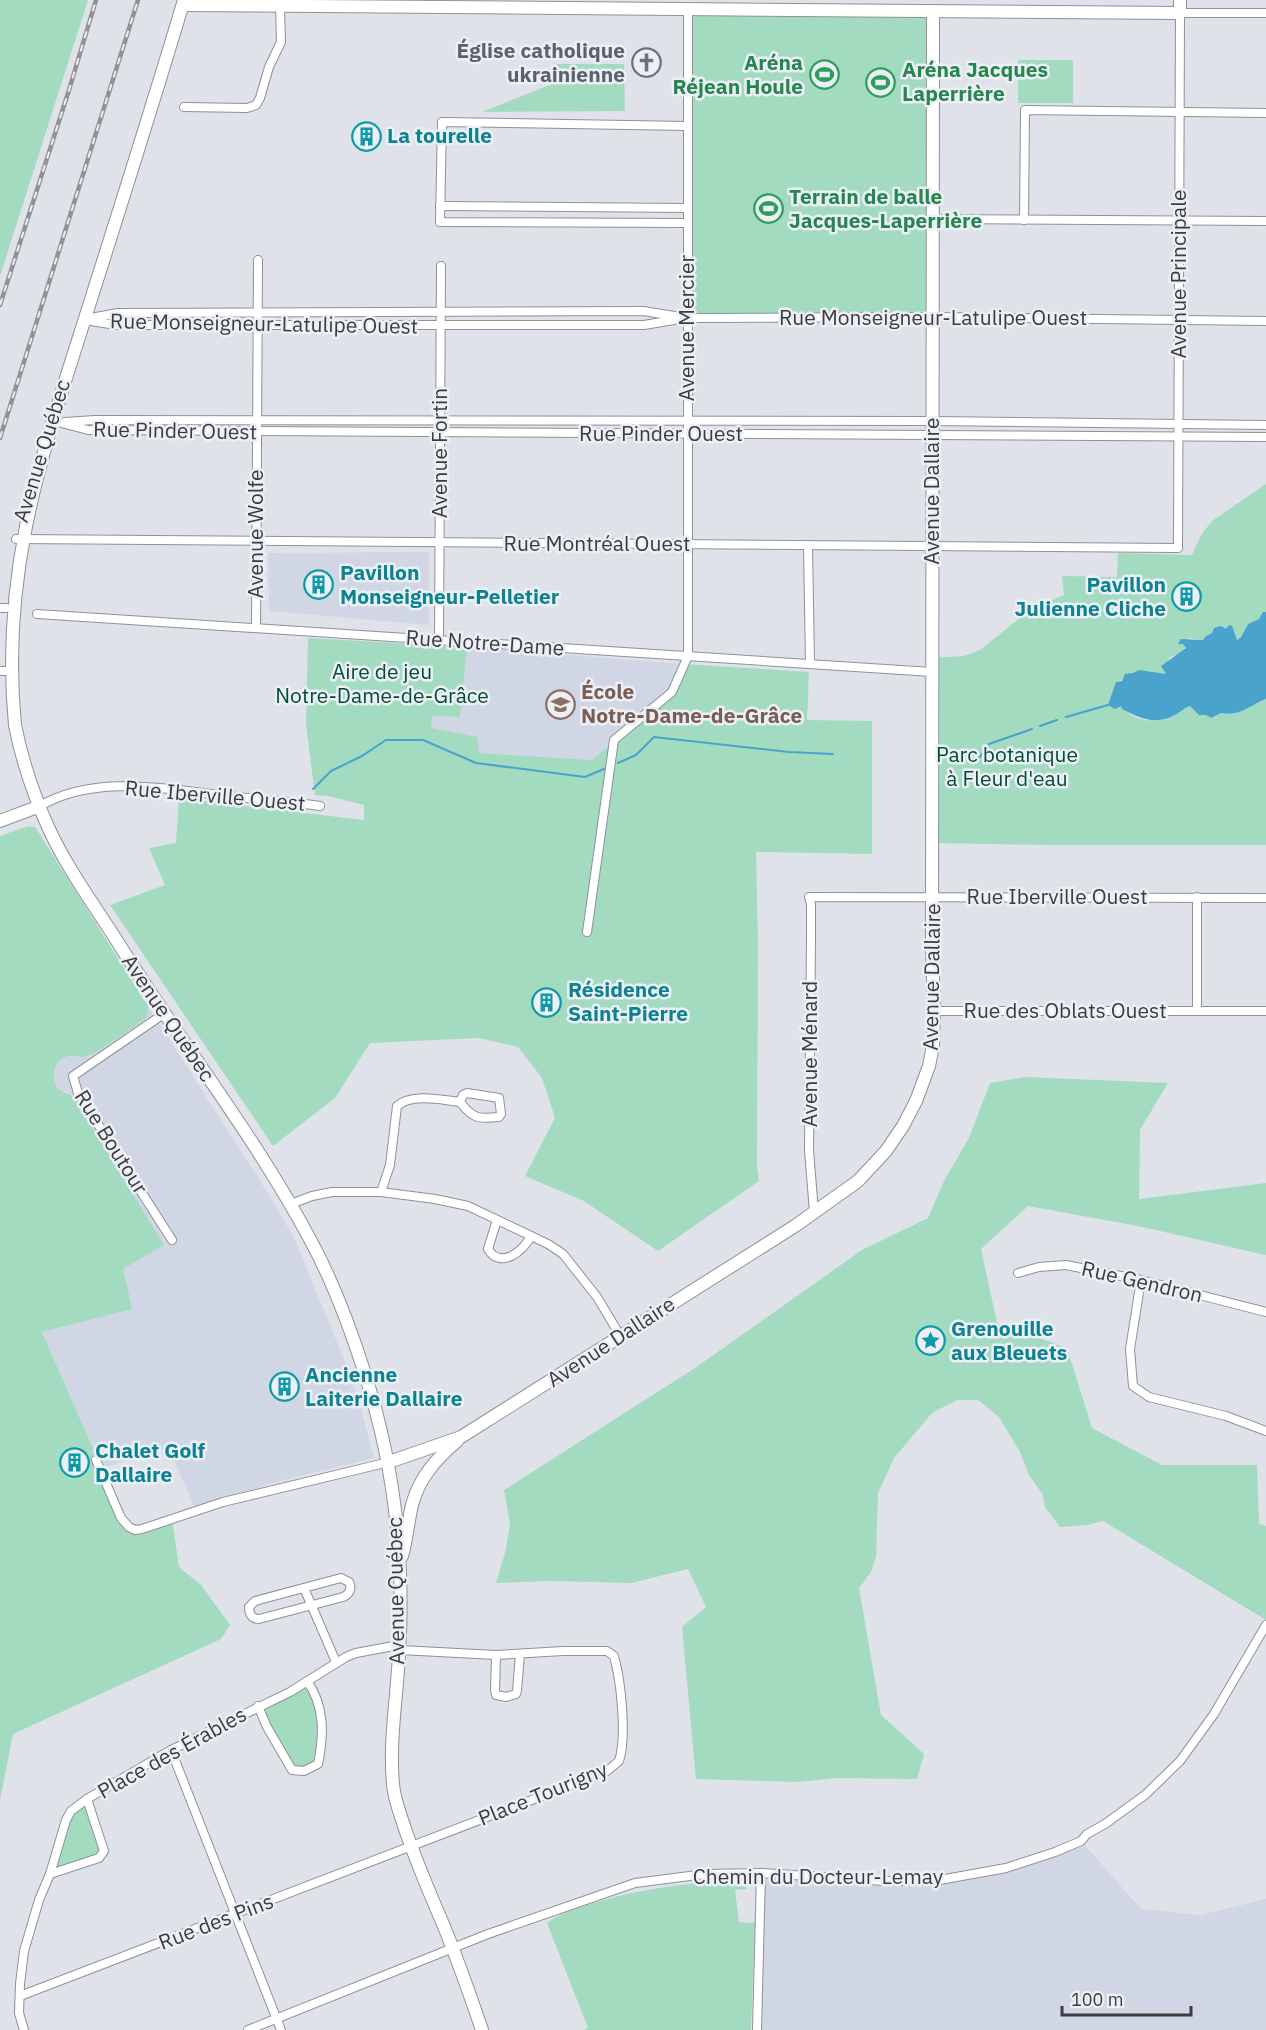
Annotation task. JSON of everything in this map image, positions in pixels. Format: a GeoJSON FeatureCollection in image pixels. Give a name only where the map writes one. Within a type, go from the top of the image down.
{"type":"FeatureCollection","features":[{"type":"Feature","properties":{"kind":"street"},"geometry":{"type":"LineString","coordinates":[[184,3],[280,6],[443,4],[1180,6],[1266,13]]}},
{"type":"Feature","properties":{"kind":"street","name":"Avenue Québec"},"geometry":{"type":"LineString","coordinates":[[184,3],[85,319],[28,490],[3,608],[4,670],[16,732],[31,782],[50,830],[74,874],[291,1204],[320,1259],[354,1342],[367,1380],[389,1462],[400,1563],[400,1648],[392,1736],[393,1789],[411,1847],[482,2030]]}},
{"type":"Feature","properties":{"kind":"street","name":"Avenue Mercier"},"geometry":{"type":"LineString","coordinates":[[688,4],[688,657]]}},
{"type":"Feature","properties":{"kind":"street","name":"Avenue Dallaire"},"geometry":{"type":"LineString","coordinates":[[96,1460],[121,1518],[135,1530],[152,1527],[223,1502],[389,1462],[461,1437],[814,1212],[858,1181],[886,1151],[903,1126],[916,1101],[929,1066],[933,1046],[934,1011],[933,5]]}},
{"type":"Feature","properties":{"kind":"street"},"geometry":{"type":"LineString","coordinates":[[184,107],[247,108],[256,105],[269,67],[281,42],[280,6]]}},
{"type":"Feature","properties":{"kind":"street","name":"Avenue Principale"},"geometry":{"type":"LineString","coordinates":[[1178,548],[1180,6]]}},
{"type":"Feature","properties":{"kind":"street"},"geometry":{"type":"LineString","coordinates":[[1024,220],[1025,111],[1266,113]]}},
{"type":"Feature","properties":{"kind":"street"},"geometry":{"type":"LineString","coordinates":[[687,126],[441,122],[440,206],[440,222],[687,223]]}},
{"type":"Feature","properties":{"kind":"street"},"geometry":{"type":"LineString","coordinates":[[440,206],[687,208]]}},
{"type":"Feature","properties":{"kind":"street"},"geometry":{"type":"LineString","coordinates":[[933,219],[1266,221]]}},
{"type":"Feature","properties":{"kind":"street","name":"Avenue Wolfe"},"geometry":{"type":"LineString","coordinates":[[255,628],[258,260]]}},
{"type":"Feature","properties":{"kind":"street","name":"Avenue Fortin"},"geometry":{"type":"LineString","coordinates":[[439,640],[441,266]]}},
{"type":"Feature","properties":{"kind":"street","name":"Rue Monseigneur-Latulipe Ouest"},"geometry":{"type":"LineString","coordinates":[[85,319],[118,313],[643,311],[687,318]]}},
{"type":"Feature","properties":{"kind":"street","name":"Rue Monseigneur-Latulipe Ouest"},"geometry":{"type":"LineString","coordinates":[[85,319],[116,325],[440,326],[644,325],[687,318],[933,317],[1266,321]]}},
{"type":"Feature","properties":{"kind":"street","name":"Rue Pinder Ouest"},"geometry":{"type":"LineString","coordinates":[[50,420],[69,422],[95,420],[933,421],[1266,425]]}},
{"type":"Feature","properties":{"kind":"street","name":"Rue Pinder Ouest"},"geometry":{"type":"LineString","coordinates":[[50,420],[88,430],[1266,436]]}},
{"type":"Feature","properties":{"kind":"street","name":"Rue Montréal Ouest"},"geometry":{"type":"LineString","coordinates":[[16,540],[1178,548]]}},
{"type":"Feature","properties":{"kind":"street"},"geometry":{"type":"LineString","coordinates":[[808,545],[810,664]]}},
{"type":"Feature","properties":{"kind":"street","name":"Rue Notre-Dame"},"geometry":{"type":"LineString","coordinates":[[37,614],[932,672]]}},
{"type":"Feature","properties":{"kind":"street"},"geometry":{"type":"LineString","coordinates":[[587,932],[614,740],[672,692],[688,657]]}},
{"type":"Feature","properties":{"kind":"street","name":"Rue Iberville Ouest"},"geometry":{"type":"LineString","coordinates":[[40,806],[70,794],[125,786],[164,787],[320,806]]}},
{"type":"Feature","properties":{"kind":"street"},"geometry":{"type":"LineString","coordinates":[[0,821],[40,806]]}},
{"type":"Feature","properties":{"kind":"street","name":"Rue Iberville Ouest"},"geometry":{"type":"LineString","coordinates":[[809,897],[1266,898]]}},
{"type":"Feature","properties":{"kind":"street","name":"Avenue Ménard"},"geometry":{"type":"LineString","coordinates":[[809,897],[811,927],[809,1150],[814,1212]]}},
{"type":"Feature","properties":{"kind":"street"},"geometry":{"type":"LineString","coordinates":[[1197,897],[1197,1011]]}},
{"type":"Feature","properties":{"kind":"street","name":"Rue des Oblats Ouest"},"geometry":{"type":"LineString","coordinates":[[934,1011],[1266,1011]]}},
{"type":"Feature","properties":{"kind":"street","name":"Rue Boutour"},"geometry":{"type":"LineString","coordinates":[[165,1014],[73,1076],[78,1093],[172,1240]]}},
{"type":"Feature","properties":{"kind":"street"},"geometry":{"type":"LineString","coordinates":[[381,1192],[390,1165],[397,1106],[402,1102],[412,1100],[460,1102],[475,1117],[499,1117],[501,1114],[499,1098],[494,1096],[467,1093],[460,1102]]}},
{"type":"Feature","properties":{"kind":"street"},"geometry":{"type":"LineString","coordinates":[[291,1204],[332,1192],[381,1192],[468,1206],[548,1244],[563,1254],[597,1297],[621,1337]]}},
{"type":"Feature","properties":{"kind":"street"},"geometry":{"type":"LineString","coordinates":[[497,1220],[488,1250],[497,1258],[509,1258],[522,1249],[531,1236]]}},
{"type":"Feature","properties":{"kind":"street","name":"Rue Gendron"},"geometry":{"type":"LineString","coordinates":[[1018,1273],[1039,1267],[1066,1265],[1141,1280],[1266,1312]]}},
{"type":"Feature","properties":{"kind":"street"},"geometry":{"type":"LineString","coordinates":[[1141,1280],[1131,1349],[1133,1386],[1149,1397],[1226,1416],[1266,1431]]}},
{"type":"Feature","properties":{"kind":"street"},"geometry":{"type":"LineString","coordinates":[[400,1563],[412,1504],[420,1484],[429,1467],[461,1437]]}},
{"type":"Feature","properties":{"kind":"street"},"geometry":{"type":"LineString","coordinates":[[339,1578],[344,1578],[350,1584],[350,1591],[346,1596],[312,1606],[260,1619],[253,1618],[250,1613],[249,1607],[255,1601],[304,1588],[339,1578]]}},
{"type":"Feature","properties":{"kind":"street"},"geometry":{"type":"LineString","coordinates":[[304,1588],[336,1662]]}},
{"type":"Feature","properties":{"kind":"street","name":"Chemin du Docteur-Lemay"},"geometry":{"type":"LineString","coordinates":[[452,1949],[539,1915],[635,1883],[705,1874],[760,1873],[885,1881],[934,1881],[1006,1868],[1081,1841],[1087,1834],[1145,1795],[1180,1761],[1214,1714],[1266,1625]]}},
{"type":"Feature","properties":{"kind":"street","name":"Place Tourigny"},"geometry":{"type":"LineString","coordinates":[[400,1648],[496,1655],[607,1651],[614,1656],[623,1731],[619,1761],[613,1767],[411,1847]]}},
{"type":"Feature","properties":{"kind":"street","name":"Place des Érables"},"geometry":{"type":"LineString","coordinates":[[24,2030],[20,2013],[20,1996],[24,1951],[66,1820],[77,1806],[171,1750],[290,1692],[336,1662],[356,1653],[400,1648]]}},
{"type":"Feature","properties":{"kind":"street"},"geometry":{"type":"LineString","coordinates":[[496,1655],[496,1695],[506,1697],[516,1694],[517,1691],[520,1654]]}},
{"type":"Feature","properties":{"kind":"street","name":"Place des Érables"},"geometry":{"type":"LineString","coordinates":[[258,1706],[267,1727],[292,1770],[304,1771],[318,1764],[322,1745],[322,1714],[315,1692],[307,1681]]}},
{"type":"Feature","properties":{"kind":"street"},"geometry":{"type":"LineString","coordinates":[[171,1750],[281,2030]]}},
{"type":"Feature","properties":{"kind":"street","name":"Place des Érables"},"geometry":{"type":"LineString","coordinates":[[50,1874],[99,1858],[104,1851],[87,1799]]}},
{"type":"Feature","properties":{"kind":"street","name":"Rue des Pins"},"geometry":{"type":"LineString","coordinates":[[20,1996],[411,1847]]}},
{"type":"Feature","properties":{"kind":"street"},"geometry":{"type":"LineString","coordinates":[[757,2030],[760,1873]]}},
{"type":"Feature","properties":{"kind":"street"},"geometry":{"type":"LineString","coordinates":[[248,2030],[452,1949]]}},
{"type":"Feature","properties":{"kind":"shaded area"},"geometry":{"type":"Polygon","coordinates":[[[429,552],[429,625],[269,611],[268,553],[429,552]]]}},
{"type":"Feature","properties":{"kind":"shaded area","name":"École Notre-Dame-de-Grâce"},"geometry":{"type":"Polygon","coordinates":[[[467,647],[684,664],[672,692],[592,760],[478,753],[431,728],[431,716],[460,717],[467,647]]]}},
{"type":"Feature","properties":{"kind":"shaded area"},"geometry":{"type":"Polygon","coordinates":[[[148,1006],[276,1206],[295,1240],[343,1357],[361,1409],[374,1458],[283,1480],[194,1507],[169,1448],[102,1468],[42,1332],[131,1309],[73,1096],[60,1090],[55,1083],[54,1076],[56,1066],[61,1059],[66,1056],[87,1057],[147,1017],[148,1006]]]}},
{"type":"Feature","properties":{"kind":"shaded area"},"geometry":{"type":"Polygon","coordinates":[[[1081,1841],[1141,1909],[1201,1915],[1266,1899],[1266,2030],[757,2030],[761,1873],[885,1881],[975,1875],[1081,1841]]]}},
{"type":"Feature","properties":{"kind":"green space"},"geometry":{"type":"Polygon","coordinates":[[[0,0],[88,0],[0,276],[0,0]]]}},
{"type":"Feature","properties":{"kind":"green space"},"geometry":{"type":"Polygon","coordinates":[[[688,9],[929,14],[929,314],[689,314],[688,9]]]}},
{"type":"Feature","properties":{"kind":"green space"},"geometry":{"type":"Polygon","coordinates":[[[1018,60],[1073,60],[1073,103],[1018,103],[1018,60]]]}},
{"type":"Feature","properties":{"kind":"green space"},"geometry":{"type":"Polygon","coordinates":[[[557,64],[624,64],[625,111],[482,112],[557,82],[557,64]]]}},
{"type":"Feature","properties":{"kind":"green space","name":"Parc botanique à Fleur d'eau"},"geometry":{"type":"Polygon","coordinates":[[[1266,484],[1266,612],[1259,619],[1248,624],[1237,640],[1234,632],[1226,630],[1213,632],[1203,640],[1189,638],[1183,644],[1186,647],[1180,653],[1169,658],[1166,675],[1147,671],[1116,682],[1112,697],[1117,707],[1121,706],[1138,718],[1153,721],[1167,719],[1190,706],[1211,718],[1221,713],[1239,712],[1266,699],[1266,845],[932,843],[932,658],[964,656],[980,650],[1031,609],[1064,595],[1062,576],[1117,577],[1118,553],[1192,555],[1201,535],[1212,521],[1266,484]]]}},
{"type":"Feature","properties":{"kind":"green space","name":"Aire de jeu Notre-Dame-de-Grâce"},"geometry":{"type":"Polygon","coordinates":[[[308,638],[467,647],[460,717],[432,716],[431,728],[477,737],[479,753],[592,760],[672,692],[684,664],[809,672],[807,720],[872,721],[872,854],[756,852],[757,1166],[759,1181],[658,1251],[584,1201],[525,1176],[555,1118],[542,1078],[518,1047],[479,1038],[370,1043],[335,1098],[273,1146],[110,905],[165,885],[149,848],[176,843],[179,798],[364,820],[364,805],[315,795],[306,724],[308,638]]]}},
{"type":"Feature","properties":{"kind":"green space"},"geometry":{"type":"Polygon","coordinates":[[[28,826],[35,827],[148,1006],[147,1017],[101,1049],[85,1057],[68,1056],[61,1060],[54,1072],[54,1077],[60,1090],[73,1096],[164,1245],[123,1269],[132,1309],[42,1332],[120,1510],[129,1522],[137,1525],[172,1519],[179,1567],[201,1585],[230,1625],[221,1639],[13,1734],[0,1800],[0,836],[28,826]]]}},
{"type":"Feature","properties":{"kind":"green space"},"geometry":{"type":"Polygon","coordinates":[[[1025,1077],[1168,1083],[1140,1130],[1139,1199],[1266,1183],[1266,1255],[1138,1226],[1028,1206],[981,1249],[997,1323],[1067,1348],[1092,1428],[1162,1465],[1257,1465],[1259,1524],[1266,1526],[1266,1620],[1103,1521],[1060,1527],[1045,1507],[1043,1495],[1029,1475],[1020,1452],[999,1417],[978,1400],[957,1400],[932,1413],[894,1458],[878,1493],[876,1557],[871,1572],[859,1588],[881,1715],[924,1754],[917,1779],[835,1778],[799,1782],[696,1779],[682,1627],[706,1607],[688,1569],[631,1583],[551,1581],[496,1583],[505,1553],[510,1524],[504,1490],[695,1368],[862,1250],[928,1218],[945,1179],[969,1138],[990,1083],[1025,1077]]]}},
{"type":"Feature","properties":{"kind":"green space"},"geometry":{"type":"Polygon","coordinates":[[[307,1681],[322,1714],[318,1764],[292,1770],[258,1706],[307,1681]]]}},
{"type":"Feature","properties":{"kind":"green space"},"geometry":{"type":"Polygon","coordinates":[[[87,1799],[101,1842],[99,1858],[50,1874],[66,1820],[87,1799]]]}},
{"type":"Feature","properties":{"kind":"green space"},"geometry":{"type":"Polygon","coordinates":[[[727,1881],[741,1883],[747,1889],[735,1890],[739,1922],[755,1923],[751,2030],[584,2030],[588,2028],[547,1923],[576,1909],[627,1894],[727,1881]]]}},
{"type":"Feature","properties":{"kind":"water"},"geometry":{"type":"Polygon","coordinates":[[[1263,612],[1266,612],[1266,699],[1239,712],[1221,713],[1211,718],[1199,715],[1190,706],[1173,716],[1159,720],[1141,718],[1122,709],[1121,706],[1115,709],[1108,705],[1116,682],[1122,681],[1125,674],[1139,670],[1166,674],[1161,666],[1186,648],[1183,644],[1178,644],[1181,639],[1203,640],[1212,633],[1214,628],[1221,626],[1226,629],[1229,625],[1232,626],[1237,640],[1248,624],[1259,619],[1263,612]]]}},
{"type":"Feature","properties":{"kind":"waterway"},"geometry":{"type":"LineString","coordinates":[[1066,717],[1108,705]]}},
{"type":"Feature","properties":{"kind":"waterway"},"geometry":{"type":"LineString","coordinates":[[1040,726],[1057,720]]}},
{"type":"Feature","properties":{"kind":"waterway"},"geometry":{"type":"LineString","coordinates":[[979,758],[989,744],[1032,729]]}},
{"type":"Feature","properties":{"kind":"waterway"},"geometry":{"type":"LineString","coordinates":[[618,763],[636,755],[654,737],[789,752],[833,754]]}},
{"type":"Feature","properties":{"kind":"waterway"},"geometry":{"type":"LineString","coordinates":[[313,789],[331,771],[362,756],[386,740],[423,740],[476,763],[585,777],[604,769]]}},
{"type":"Feature","properties":{"kind":"railway"},"geometry":{"type":"LineString","coordinates":[[0,305],[96,0]]}},
{"type":"Feature","properties":{"kind":"railway"},"geometry":{"type":"LineString","coordinates":[[0,438],[138,0]]}},
{"type":"Feature","properties":{"kind":"place","name":"Église catholique ukrainienne"},"geometry":{"type":"Point","coordinates":[646,63]}},
{"type":"Feature","properties":{"kind":"place","name":"Aréna Réjean Houle"},"geometry":{"type":"Point","coordinates":[824,75]}},
{"type":"Feature","properties":{"kind":"place","name":"Aréna Jacques Laperrière"},"geometry":{"type":"Point","coordinates":[881,82]}},
{"type":"Feature","properties":{"kind":"place","name":"La tourelle"},"geometry":{"type":"Point","coordinates":[366,136]}},
{"type":"Feature","properties":{"kind":"place","name":"Terrain de balle Jacques-Laperrière"},"geometry":{"type":"Point","coordinates":[768,209]}},
{"type":"Feature","properties":{"kind":"place","name":"Pavillon Monseigneur-Pelletier"},"geometry":{"type":"Point","coordinates":[319,585]}},
{"type":"Feature","properties":{"kind":"place","name":"Pavillon Julienne Cliche"},"geometry":{"type":"Point","coordinates":[1187,597]}},
{"type":"Feature","properties":{"kind":"place","name":"École Notre-Dame-de-Grâce"},"geometry":{"type":"Point","coordinates":[560,704]}},
{"type":"Feature","properties":{"kind":"place","name":"Résidence Saint-Pierre"},"geometry":{"type":"Point","coordinates":[547,1002]}},
{"type":"Feature","properties":{"kind":"place","name":"Grenouille aux Bleuets"},"geometry":{"type":"Point","coordinates":[930,1341]}},
{"type":"Feature","properties":{"kind":"place","name":"Ancienne Laiterie Dallaire"},"geometry":{"type":"Point","coordinates":[284,1387]}},
{"type":"Feature","properties":{"kind":"place","name":"Chalet Golf Dallaire"},"geometry":{"type":"Point","coordinates":[74,1463]}}]}
